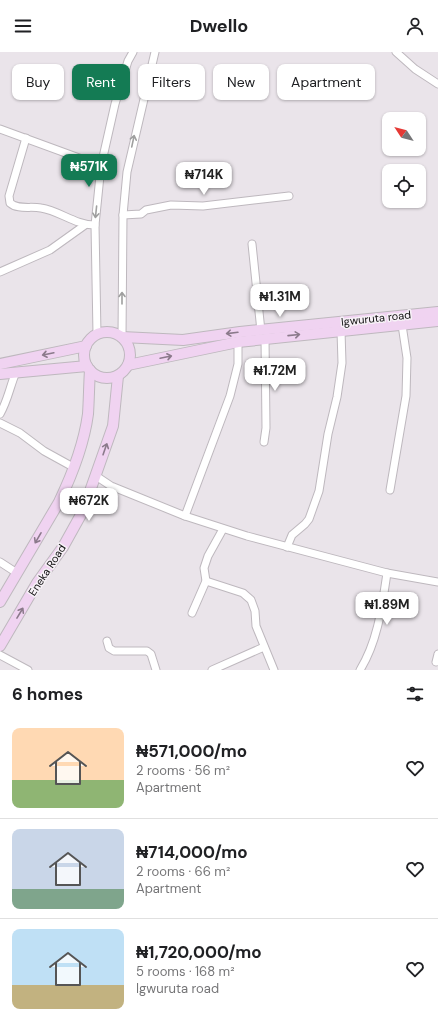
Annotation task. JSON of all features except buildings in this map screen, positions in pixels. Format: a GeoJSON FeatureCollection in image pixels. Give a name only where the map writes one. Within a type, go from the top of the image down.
{"type":"FeatureCollection","features":[{"type":"Feature","properties":{"kind":"main road","name":"Igwuruta road"},"geometry":{"type":"LineString","coordinates":[[128,365],[238,342],[263,335],[438,312]]}},
{"type":"Feature","properties":{"kind":"main road","name":"Igwuruta road"},"geometry":{"type":"LineString","coordinates":[[122,337],[183,340],[341,331],[438,321]]}},
{"type":"Feature","properties":{"kind":"main road"},"geometry":{"type":"LineString","coordinates":[[106,332],[116,333],[122,337],[130,350],[130,358],[128,365],[118,376],[107,378],[99,376],[89,368],[84,358],[86,346],[97,334],[106,332]]}},
{"type":"Feature","properties":{"kind":"main road"},"geometry":{"type":"LineString","coordinates":[[0,364],[86,346]]}},
{"type":"Feature","properties":{"kind":"main road"},"geometry":{"type":"LineString","coordinates":[[0,374],[89,368]]}},
{"type":"Feature","properties":{"kind":"main road","name":"Eneka Road"},"geometry":{"type":"LineString","coordinates":[[0,602],[59,502],[73,467],[82,442],[88,414],[89,368]]}},
{"type":"Feature","properties":{"kind":"main road","name":"Eneka Road"},"geometry":{"type":"LineString","coordinates":[[0,646],[37,583],[63,547],[83,511],[113,426],[118,376]]}},
{"type":"Feature","properties":{"kind":"street"},"geometry":{"type":"LineString","coordinates":[[97,334],[95,225],[101,166],[115,104],[128,61],[133,52]]}},
{"type":"Feature","properties":{"kind":"street"},"geometry":{"type":"LineString","coordinates":[[122,337],[123,215],[127,172],[155,52]]}},
{"type":"Feature","properties":{"kind":"street"},"geometry":{"type":"LineString","coordinates":[[396,52],[416,69],[438,84]]}},
{"type":"Feature","properties":{"kind":"street"},"geometry":{"type":"LineString","coordinates":[[0,129],[101,166]]}},
{"type":"Feature","properties":{"kind":"street"},"geometry":{"type":"LineString","coordinates":[[26,138],[9,196],[10,203],[14,207],[41,208],[84,225],[95,225]]}},
{"type":"Feature","properties":{"kind":"street"},"geometry":{"type":"LineString","coordinates":[[123,215],[141,214],[146,210],[171,205],[203,206],[289,196]]}},
{"type":"Feature","properties":{"kind":"street"},"geometry":{"type":"LineString","coordinates":[[0,272],[50,250],[84,225]]}},
{"type":"Feature","properties":{"kind":"street"},"geometry":{"type":"LineString","coordinates":[[252,244],[263,335],[266,428],[264,442]]}},
{"type":"Feature","properties":{"kind":"street"},"geometry":{"type":"LineString","coordinates":[[390,490],[406,396],[407,358],[402,325]]}},
{"type":"Feature","properties":{"kind":"street"},"geometry":{"type":"LineString","coordinates":[[288,547],[292,535],[309,519],[319,491],[328,434],[337,397],[342,363],[341,331]]}},
{"type":"Feature","properties":{"kind":"street"},"geometry":{"type":"LineString","coordinates":[[186,516],[230,396],[238,364],[238,342]]}},
{"type":"Feature","properties":{"kind":"street"},"geometry":{"type":"LineString","coordinates":[[0,414],[10,392],[11,382],[16,372]]}},
{"type":"Feature","properties":{"kind":"street"},"geometry":{"type":"LineString","coordinates":[[0,423],[20,433],[44,451],[73,467]]}},
{"type":"Feature","properties":{"kind":"street"},"geometry":{"type":"LineString","coordinates":[[96,476],[111,486],[223,529],[387,573],[438,582]]}},
{"type":"Feature","properties":{"kind":"street"},"geometry":{"type":"LineString","coordinates":[[192,613],[206,580],[204,568],[208,556],[223,529]]}},
{"type":"Feature","properties":{"kind":"street"},"geometry":{"type":"LineString","coordinates":[[0,562],[17,573]]}},
{"type":"Feature","properties":{"kind":"street"},"geometry":{"type":"LineString","coordinates":[[360,670],[368,655],[379,618],[387,573]]}},
{"type":"Feature","properties":{"kind":"street"},"geometry":{"type":"LineString","coordinates":[[206,580],[243,593],[251,600],[256,611],[256,626],[274,670]]}},
{"type":"Feature","properties":{"kind":"street"},"geometry":{"type":"LineString","coordinates":[[107,641],[109,648],[114,651],[147,651],[151,654],[156,670]]}},
{"type":"Feature","properties":{"kind":"street"},"geometry":{"type":"LineString","coordinates":[[212,670],[264,647]]}},
{"type":"Feature","properties":{"kind":"street"},"geometry":{"type":"LineString","coordinates":[[436,662],[438,654]]}},
{"type":"Feature","properties":{"kind":"street"},"geometry":{"type":"LineString","coordinates":[[0,655],[28,670]]}}]}
